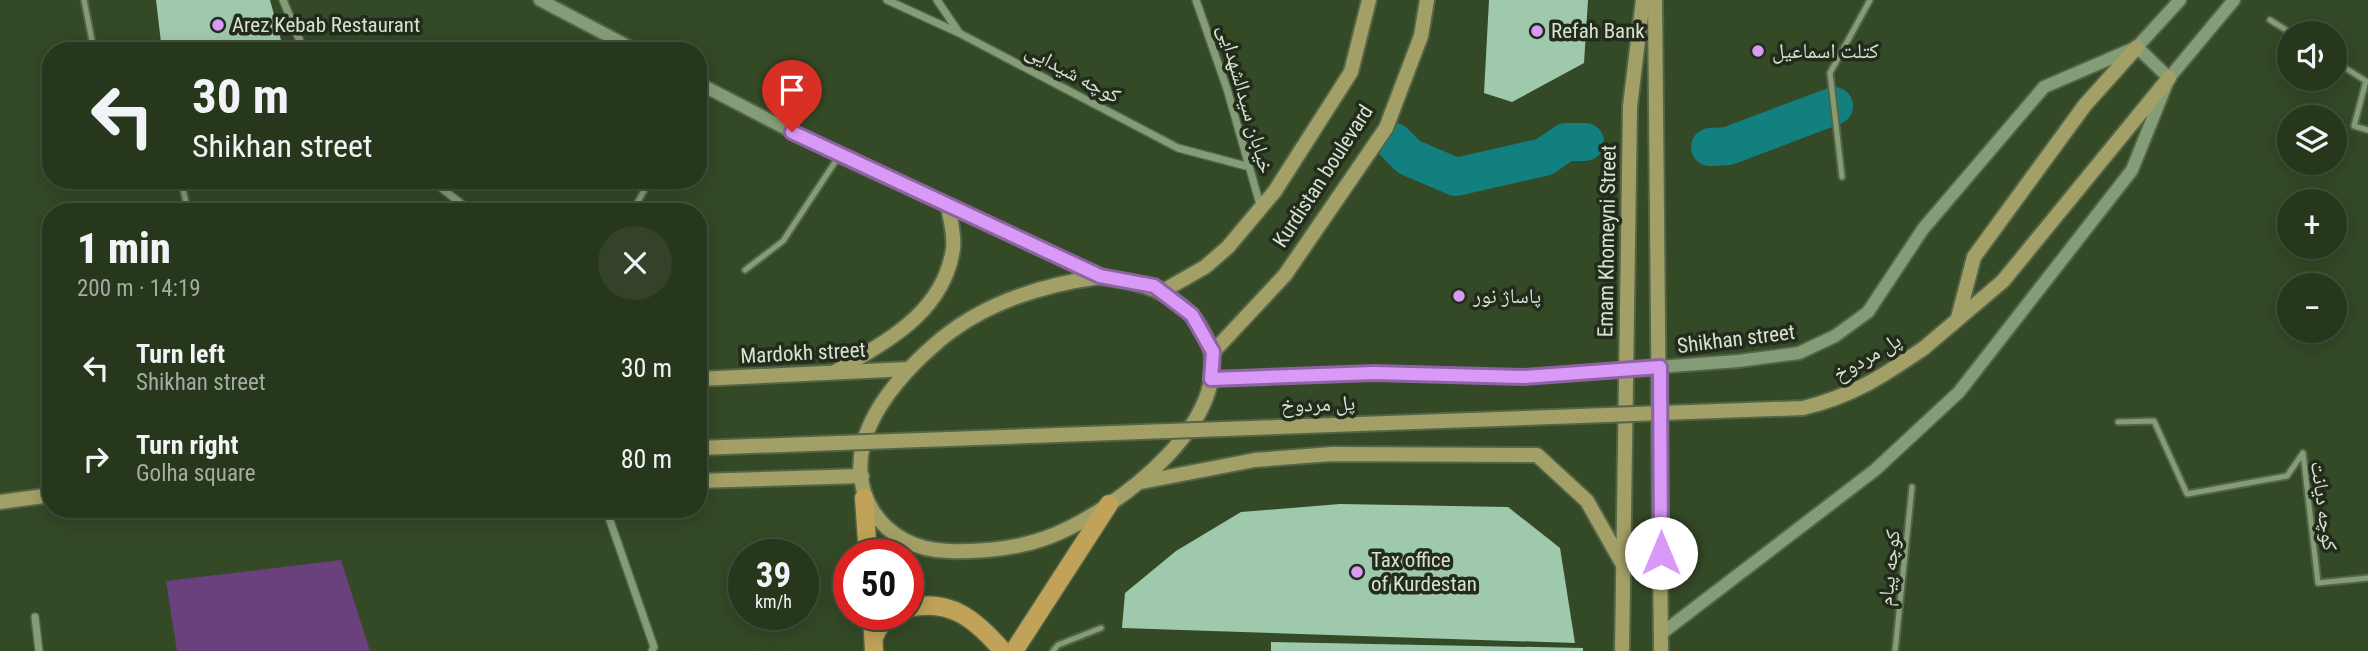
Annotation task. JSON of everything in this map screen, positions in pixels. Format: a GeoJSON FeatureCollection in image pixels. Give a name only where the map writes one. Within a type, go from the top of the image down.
{"type":"FeatureCollection","features":[{"type":"Feature","properties":{"kind":"main road","name":"Kurdistan boulevard"},"geometry":{"type":"LineString","coordinates":[[1161,292],[1205,267],[1251,224],[1351,72],[1369,0]]}},
{"type":"Feature","properties":{"kind":"main road","name":"Kurdistan boulevard"},"geometry":{"type":"LineString","coordinates":[[1213,352],[1285,275],[1386,128],[1421,36],[1427,0]]}},
{"type":"Feature","properties":{"kind":"main road","name":"Emam Khomeyni Street"},"geometry":{"type":"LineString","coordinates":[[1622,651],[1630,106],[1643,0]]}},
{"type":"Feature","properties":{"kind":"main road"},"geometry":{"type":"LineString","coordinates":[[1655,0],[1661,651]]}},
{"type":"Feature","properties":{"kind":"main road"},"geometry":{"type":"LineString","coordinates":[[1958,318],[1974,257],[2085,105],[2137,47]]}},
{"type":"Feature","properties":{"kind":"main road","name":"پل مردوخ"},"geometry":{"type":"LineString","coordinates":[[707,448],[1803,408],[1839,399],[1871,384],[1924,348],[2003,281],[2169,78]]}},
{"type":"Feature","properties":{"kind":"main road"},"geometry":{"type":"LineString","coordinates":[[835,372],[897,334],[925,311],[943,285],[954,247],[948,206]]}},
{"type":"Feature","properties":{"kind":"main road"},"geometry":{"type":"LineString","coordinates":[[864,498],[874,517],[891,533],[915,545],[942,551],[974,552],[1043,539],[1109,504],[1141,482],[1186,432],[1203,405],[1211,379],[1213,352],[1192,315],[1161,292],[1143,284],[1100,276],[1039,287],[997,305],[933,345],[909,369],[870,424],[861,449],[862,476],[867,539]]}},
{"type":"Feature","properties":{"kind":"main road","name":"Mardokh street"},"geometry":{"type":"LineString","coordinates":[[707,379],[909,369]]}},
{"type":"Feature","properties":{"kind":"main road"},"geometry":{"type":"LineString","coordinates":[[1141,482],[1255,460],[1319,455],[1537,455],[1587,501],[1623,566]]}},
{"type":"Feature","properties":{"kind":"main road"},"geometry":{"type":"LineString","coordinates":[[707,481],[862,476]]}},
{"type":"Feature","properties":{"kind":"main road"},"geometry":{"type":"LineString","coordinates":[[0,502],[42,496]]}},
{"type":"Feature","properties":{"kind":"main road"},"geometry":{"type":"LineString","coordinates":[[1014,651],[1109,504]]}},
{"type":"Feature","properties":{"kind":"main road"},"geometry":{"type":"LineString","coordinates":[[924,604],[947,607],[968,615],[1003,651]]}},
{"type":"Feature","properties":{"kind":"street"},"geometry":{"type":"LineString","coordinates":[[283,0],[300,42]]}},
{"type":"Feature","properties":{"kind":"street"},"geometry":{"type":"LineString","coordinates":[[540,0],[620,42]]}},
{"type":"Feature","properties":{"kind":"street","name":"کوچه شیدایی"},"geometry":{"type":"LineString","coordinates":[[887,0],[959,33],[1178,148],[1246,166]]}},
{"type":"Feature","properties":{"kind":"street"},"geometry":{"type":"LineString","coordinates":[[937,0],[959,33]]}},
{"type":"Feature","properties":{"kind":"street","name":"خیابان سیدالشهدایی"},"geometry":{"type":"LineString","coordinates":[[1196,0],[1227,89],[1246,166],[1261,209]]}},
{"type":"Feature","properties":{"kind":"street"},"geometry":{"type":"LineString","coordinates":[[2169,78],[2137,47],[2180,0]]}},
{"type":"Feature","properties":{"kind":"street"},"geometry":{"type":"LineString","coordinates":[[1662,633],[1875,470],[1959,392],[2132,170],[2169,78],[2234,0]]}},
{"type":"Feature","properties":{"kind":"street","name":"Shikhan street"},"geometry":{"type":"LineString","coordinates":[[1211,379],[1374,373],[1523,377],[1800,353],[1835,336],[1868,312],[1923,229],[2044,87],[2137,47]]}},
{"type":"Feature","properties":{"kind":"street"},"geometry":{"type":"LineString","coordinates":[[707,88],[839,156],[1100,276]]}},
{"type":"Feature","properties":{"kind":"street"},"geometry":{"type":"LineString","coordinates":[[443,189],[460,203]]}},
{"type":"Feature","properties":{"kind":"street"},"geometry":{"type":"LineString","coordinates":[[609,518],[654,648],[652,651]]}},
{"type":"Feature","properties":{"kind":"street"},"geometry":{"type":"LineString","coordinates":[[35,617],[39,651]]}},
{"type":"Feature","properties":{"kind":"lane"},"geometry":{"type":"LineString","coordinates":[[84,0],[92,42]]}},
{"type":"Feature","properties":{"kind":"lane"},"geometry":{"type":"LineString","coordinates":[[1842,177],[1830,73],[1870,0]]}},
{"type":"Feature","properties":{"kind":"lane"},"geometry":{"type":"LineString","coordinates":[[2270,20],[2277,24]]}},
{"type":"Feature","properties":{"kind":"lane"},"geometry":{"type":"LineString","coordinates":[[2347,69],[2366,81],[2354,125],[2368,130]]}},
{"type":"Feature","properties":{"kind":"lane"},"geometry":{"type":"LineString","coordinates":[[745,270],[783,241],[839,156]]}},
{"type":"Feature","properties":{"kind":"lane","name":"کوچه دیانت"},"geometry":{"type":"LineString","coordinates":[[2118,422],[2154,421],[2187,494],[2287,476],[2303,453],[2318,583],[2368,578]]}},
{"type":"Feature","properties":{"kind":"lane","name":"کوچه پیام"},"geometry":{"type":"LineString","coordinates":[[1895,651],[1912,487]]}},
{"type":"Feature","properties":{"kind":"lane"},"geometry":{"type":"LineString","coordinates":[[1053,651],[1058,645],[1101,628]]}},
{"type":"Feature","properties":{"kind":"shaded area"},"geometry":{"type":"Polygon","coordinates":[[[341,560],[370,651],[177,651],[166,581],[341,560]]]}},
{"type":"Feature","properties":{"kind":"building","name":"Arez Kebab Restaurant"},"geometry":{"type":"Polygon","coordinates":[[[156,0],[270,0],[282,42],[161,42],[156,0]]]}},
{"type":"Feature","properties":{"kind":"building","name":"Refah Bank"},"geometry":{"type":"Polygon","coordinates":[[[1489,0],[1588,0],[1584,63],[1512,102],[1484,93],[1489,0]]]}},
{"type":"Feature","properties":{"kind":"building","name":"Tax office of Kurdestan"},"geometry":{"type":"Polygon","coordinates":[[[1340,504],[1508,507],[1560,548],[1575,643],[1122,628],[1125,593],[1176,551],[1241,512],[1340,504]]]}},
{"type":"Feature","properties":{"kind":"building"},"geometry":{"type":"Polygon","coordinates":[[[1271,642],[1583,648],[1583,651],[1271,651],[1271,642]]]}},
{"type":"Feature","properties":{"kind":"waterway"},"geometry":{"type":"LineString","coordinates":[[1710,147],[1728,146],[1834,106]]}},
{"type":"Feature","properties":{"kind":"waterway"},"geometry":{"type":"LineString","coordinates":[[1394,142],[1409,157],[1456,177],[1544,157],[1566,142],[1585,142]]}},
{"type":"Feature","properties":{"kind":"place","name":"Arez Kebab Restaurant"},"geometry":{"type":"Point","coordinates":[218,25]}},
{"type":"Feature","properties":{"kind":"place","name":"Refah Bank"},"geometry":{"type":"Point","coordinates":[1537,31]}},
{"type":"Feature","properties":{"kind":"place","name":"کتلت اسماعیل"},"geometry":{"type":"Point","coordinates":[1758,51]}},
{"type":"Feature","properties":{"kind":"place","name":"پاساژ نور"},"geometry":{"type":"Point","coordinates":[1459,296]}},
{"type":"Feature","properties":{"kind":"place","name":"Tax office of Kurdestan"},"geometry":{"type":"Point","coordinates":[1357,572]}},
{"type":"Feature","properties":{"kind":"route"},"geometry":{"type":"LineString","coordinates":[[792,132],[1100,276],[1154,286],[1192,315],[1204,332],[1213,352],[1211,379],[1302,378],[1374,373],[1523,377],[1660,367],[1661,553]]}}]}
